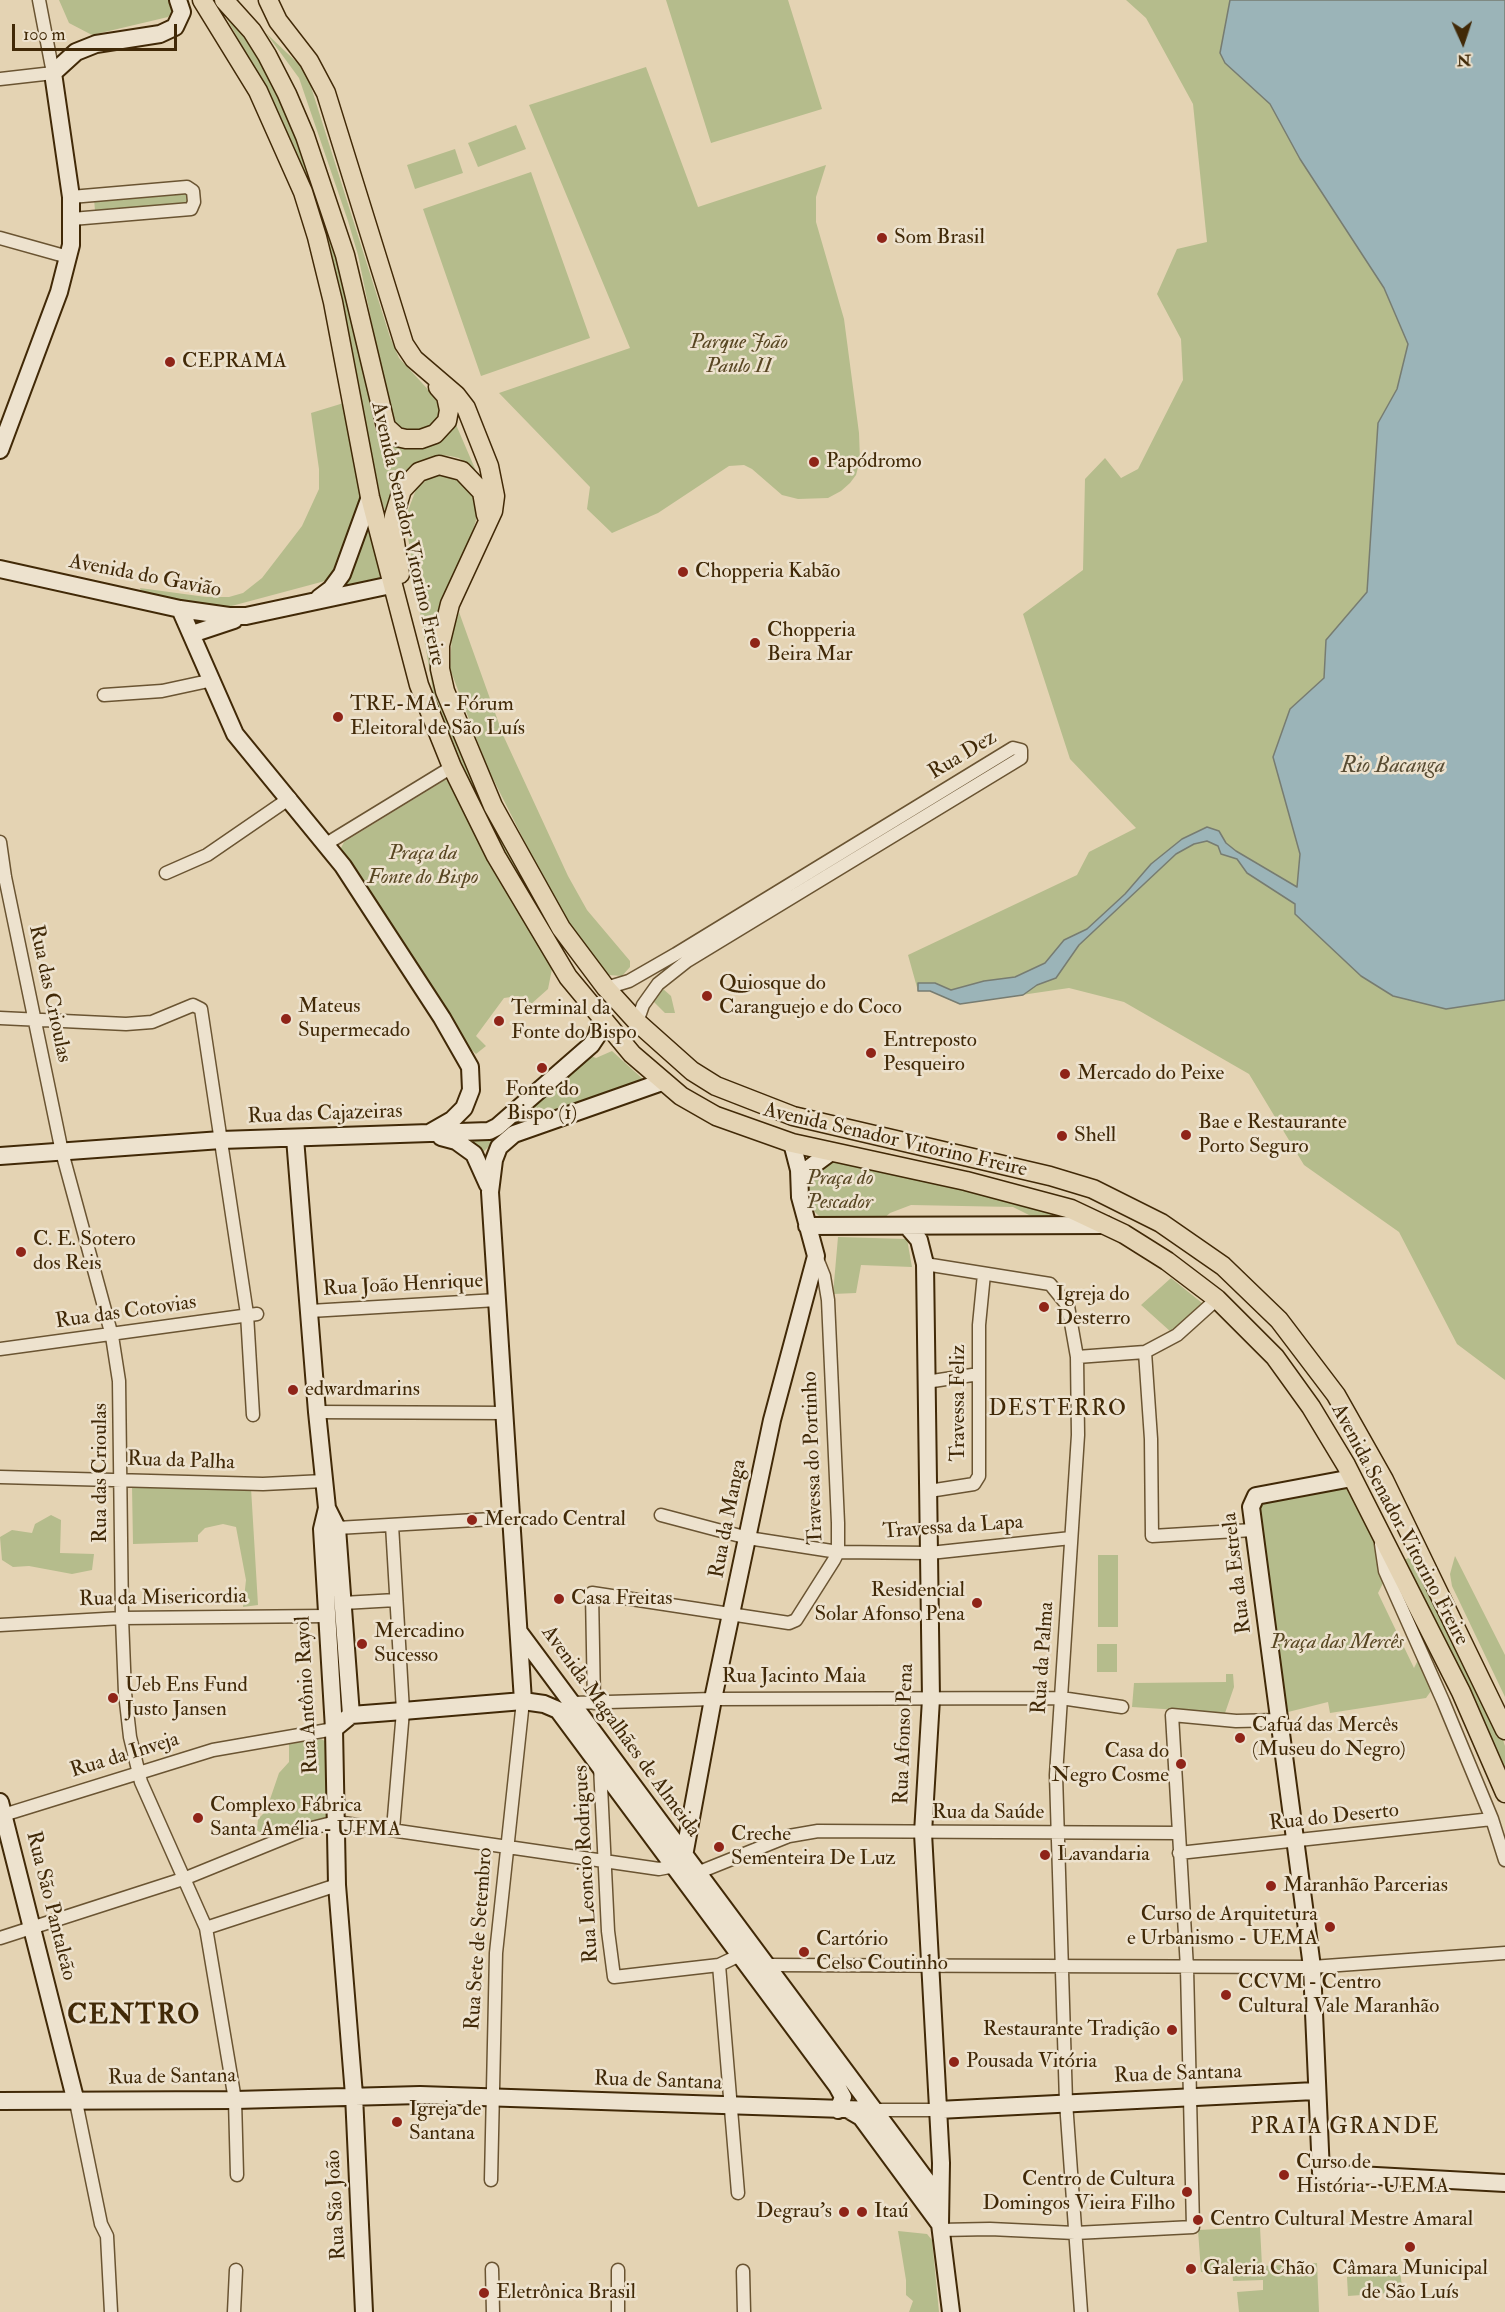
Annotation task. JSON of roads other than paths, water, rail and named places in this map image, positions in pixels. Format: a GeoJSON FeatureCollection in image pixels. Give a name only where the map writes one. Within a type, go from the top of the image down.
{"type":"FeatureCollection","features":[{"type":"Feature","properties":{"kind":"main road","name":"Avenida Senador Vitorino Freire"},"geometry":{"type":"LineString","coordinates":[[202,0],[258,91],[303,192],[333,302],[370,497],[391,585],[414,663],[452,768],[496,856],[543,940],[568,977],[601,1020],[632,1054],[662,1082],[716,1116],[792,1143],[1038,1199],[1107,1225],[1167,1261],[1217,1299],[1275,1357],[1311,1407],[1349,1471],[1461,1692],[1505,1793]]}},
{"type":"Feature","properties":{"kind":"main road"},"geometry":{"type":"LineString","coordinates":[[224,0],[252,31],[267,55],[304,136],[345,255],[383,421],[386,428],[397,436],[413,440],[429,436],[441,429],[447,421],[449,410],[446,396],[426,371]]}},
{"type":"Feature","properties":{"kind":"main road","name":"Avenida Senador Vitorino Freire"},"geometry":{"type":"LineString","coordinates":[[268,0],[278,21],[309,61],[326,93],[341,136],[396,323],[408,351],[426,371],[456,395],[466,408],[489,466],[494,484],[495,504],[480,543],[456,587],[446,619],[439,657],[442,681],[477,770],[529,875],[561,928],[606,988],[637,1022],[692,1071],[716,1086],[793,1116],[1073,1182],[1130,1206],[1184,1237],[1244,1284],[1298,1342],[1336,1395],[1365,1444],[1400,1511],[1505,1730]]}},
{"type":"Feature","properties":{"kind":"main road"},"geometry":{"type":"LineString","coordinates":[[414,663],[393,526],[398,498],[407,483],[419,472],[434,465],[450,466],[469,476],[482,492],[486,509],[486,524],[480,543]]}},
{"type":"Feature","properties":{"kind":"main road"},"geometry":{"type":"LineString","coordinates":[[1349,1471],[1355,1455],[1366,1460],[1383,1490],[1400,1511]]}},
{"type":"Feature","properties":{"kind":"main road"},"geometry":{"type":"LineString","coordinates":[[1366,1505],[1379,1516],[1398,1550],[1407,1553],[1418,1550]]}},
{"type":"Feature","properties":{"kind":"street"},"geometry":{"type":"LineString","coordinates":[[0,450],[32,369],[68,257],[72,219],[71,197],[39,0]]}},
{"type":"Feature","properties":{"kind":"street"},"geometry":{"type":"LineString","coordinates":[[0,80],[52,73],[76,52],[96,44],[160,34],[175,27],[182,12],[178,0]]}},
{"type":"Feature","properties":{"kind":"street"},"geometry":{"type":"LineString","coordinates":[[71,197],[187,187],[193,191],[194,202],[190,209],[72,219]]}},
{"type":"Feature","properties":{"kind":"street"},"geometry":{"type":"LineString","coordinates":[[0,238],[68,257]]}},
{"type":"Feature","properties":{"kind":"street","name":"Avenida do Gavião"},"geometry":{"type":"LineString","coordinates":[[317,599],[331,589],[342,574],[370,497]]}},
{"type":"Feature","properties":{"kind":"street","name":"Avenida do Gavião"},"geometry":{"type":"LineString","coordinates":[[0,569],[209,615],[246,616],[391,585]]}},
{"type":"Feature","properties":{"kind":"street"},"geometry":{"type":"LineString","coordinates":[[180,609],[235,734],[244,748],[290,798],[326,844],[436,1008],[470,1067],[472,1085],[464,1108],[446,1125],[421,1135]]}},
{"type":"Feature","properties":{"kind":"street"},"geometry":{"type":"LineString","coordinates":[[192,634],[246,616]]}},
{"type":"Feature","properties":{"kind":"street"},"geometry":{"type":"LineString","coordinates":[[104,695],[162,691],[213,680]]}},
{"type":"Feature","properties":{"kind":"street","name":"Rua Dez"},"geometry":{"type":"LineString","coordinates":[[606,988],[629,981],[676,954],[1013,748],[1021,750],[1021,758],[687,961],[658,984],[643,1005],[637,1022]]}},
{"type":"Feature","properties":{"kind":"street"},"geometry":{"type":"LineString","coordinates":[[326,844],[452,768]]}},
{"type":"Feature","properties":{"kind":"street"},"geometry":{"type":"LineString","coordinates":[[166,873],[207,855],[290,798]]}},
{"type":"Feature","properties":{"kind":"street","name":"Rua das Crioulas"},"geometry":{"type":"LineString","coordinates":[[0,842],[2,876],[62,1152],[112,1336],[119,1381],[125,1693],[138,1772],[206,1928],[235,2100],[237,2175]]}},
{"type":"Feature","properties":{"kind":"street"},"geometry":{"type":"LineString","coordinates":[[0,1018],[126,1024],[152,1022],[184,1008],[197,1006],[204,1016],[221,1140],[252,1314],[253,1415]]}},
{"type":"Feature","properties":{"kind":"street","name":"Rua das Cajazeiras"},"geometry":{"type":"LineString","coordinates":[[0,1156],[221,1140],[421,1135],[485,1131],[497,1127],[591,1045],[597,1036],[601,1020]]}},
{"type":"Feature","properties":{"kind":"street","name":"Avenida Magalhães de Almeida"},"geometry":{"type":"LineString","coordinates":[[662,1082],[508,1137],[496,1154],[490,1192],[523,1701],[544,1704],[558,1710],[600,1765],[680,1861],[697,1873],[929,2184],[939,2206]]}},
{"type":"Feature","properties":{"kind":"street"},"geometry":{"type":"LineString","coordinates":[[421,1135],[448,1138],[469,1149],[478,1159],[490,1192]]}},
{"type":"Feature","properties":{"kind":"street","name":"Rua Antônio Rayol"},"geometry":{"type":"LineString","coordinates":[[295,1138],[317,1413],[327,1508],[337,1528],[351,1715]]}},
{"type":"Feature","properties":{"kind":"street"},"geometry":{"type":"LineString","coordinates":[[792,1143],[800,1181],[800,1197],[816,1256]]}},
{"type":"Feature","properties":{"kind":"street"},"geometry":{"type":"LineString","coordinates":[[800,1181],[808,1169],[831,1152]]}},
{"type":"Feature","properties":{"kind":"street"},"geometry":{"type":"LineString","coordinates":[[807,1226],[1107,1225]]}},
{"type":"Feature","properties":{"kind":"street","name":"Rua Afonso Pena"},"geometry":{"type":"LineString","coordinates":[[908,1226],[919,1240],[925,1264],[931,1699],[923,1833],[941,2163],[940,2227],[950,2310]]}},
{"type":"Feature","properties":{"kind":"street","name":"Rua Afonso Pena"},"geometry":{"type":"LineString","coordinates":[[925,1264],[942,1226]]}},
{"type":"Feature","properties":{"kind":"street","name":"Rua da Manga"},"geometry":{"type":"LineString","coordinates":[[680,1861],[772,1420],[816,1256]]}},
{"type":"Feature","properties":{"kind":"street","name":"Travessa do Portinho"},"geometry":{"type":"LineString","coordinates":[[594,1703],[591,1593],[732,1617],[789,1623],[794,1622],[824,1578],[838,1552],[828,1300],[824,1276],[816,1256]]}},
{"type":"Feature","properties":{"kind":"street","name":"Rua da Palma"},"geometry":{"type":"LineString","coordinates":[[925,1264],[1039,1281],[1055,1288],[1068,1306],[1077,1357],[1078,1435],[1056,1775],[1066,2102],[1081,2312]]}},
{"type":"Feature","properties":{"kind":"street","name":"Travessa Feliz"},"geometry":{"type":"LineString","coordinates":[[929,1491],[972,1484],[978,1480],[979,1324],[984,1274]]}},
{"type":"Feature","properties":{"kind":"street","name":"Rua João Henrique"},"geometry":{"type":"LineString","coordinates":[[310,1311],[497,1299]]}},
{"type":"Feature","properties":{"kind":"street"},"geometry":{"type":"LineString","coordinates":[[1077,1357],[1145,1352],[1178,1335],[1217,1299]]}},
{"type":"Feature","properties":{"kind":"street","name":"Rua das Cotovias"},"geometry":{"type":"LineString","coordinates":[[0,1349],[112,1336],[252,1314]]}},
{"type":"Feature","properties":{"kind":"street"},"geometry":{"type":"LineString","coordinates":[[1145,1352],[1151,1439],[1152,1536],[1253,1530]]}},
{"type":"Feature","properties":{"kind":"street"},"geometry":{"type":"LineString","coordinates":[[926,1382],[979,1374]]}},
{"type":"Feature","properties":{"kind":"street"},"geometry":{"type":"LineString","coordinates":[[317,1413],[505,1413]]}},
{"type":"Feature","properties":{"kind":"street","name":"Rua da Estrela"},"geometry":{"type":"LineString","coordinates":[[1349,1471],[1256,1496],[1251,1507],[1312,1967],[1315,2091],[1321,2173],[1505,2183]]}},
{"type":"Feature","properties":{"kind":"street","name":"Rua da Palha"},"geometry":{"type":"LineString","coordinates":[[0,1477],[263,1484],[324,1481]]}},
{"type":"Feature","properties":{"kind":"street","name":"Rua Antônio Rayol"},"geometry":{"type":"LineString","coordinates":[[327,1508],[322,1528],[334,1729],[338,1885],[354,2095]]}},
{"type":"Feature","properties":{"kind":"street","name":"Travessa da Lapa"},"geometry":{"type":"LineString","coordinates":[[661,1515],[748,1538],[838,1552],[930,1553],[1071,1538]]}},
{"type":"Feature","properties":{"kind":"street"},"geometry":{"type":"LineString","coordinates":[[337,1528],[510,1518]]}},
{"type":"Feature","properties":{"kind":"street"},"geometry":{"type":"LineString","coordinates":[[392,1525],[403,1711],[393,1829]]}},
{"type":"Feature","properties":{"kind":"street"},"geometry":{"type":"LineString","coordinates":[[1380,1532],[1385,1571],[1492,1819],[1505,1860]]}},
{"type":"Feature","properties":{"kind":"street"},"geometry":{"type":"LineString","coordinates":[[343,1603],[396,1600]]}},
{"type":"Feature","properties":{"kind":"street","name":"Rua da Misericordia"},"geometry":{"type":"LineString","coordinates":[[0,1624],[122,1618],[327,1616]]}},
{"type":"Feature","properties":{"kind":"street","name":"Avenida Magalhães de Almeida"},"geometry":{"type":"LineString","coordinates":[[519,1632],[602,1744],[740,1955],[842,2092],[844,2110]]}},
{"type":"Feature","properties":{"kind":"street"},"geometry":{"type":"LineString","coordinates":[[1443,1701],[1461,1692]]}},
{"type":"Feature","properties":{"kind":"street","name":"Rua Jacinto Maia"},"geometry":{"type":"LineString","coordinates":[[573,1703],[713,1699],[1061,1698],[1122,1707]]}},
{"type":"Feature","properties":{"kind":"street"},"geometry":{"type":"LineString","coordinates":[[334,1729],[351,1715],[523,1701]]}},
{"type":"Feature","properties":{"kind":"street","name":"Rua Sete de Setembro"},"geometry":{"type":"LineString","coordinates":[[491,2181],[496,1953],[505,1848],[523,1701]]}},
{"type":"Feature","properties":{"kind":"street"},"geometry":{"type":"LineString","coordinates":[[844,2110],[861,2116],[940,2227],[1075,2233],[1193,2227],[1187,1968],[1172,1715],[1236,1721],[1280,1720]]}},
{"type":"Feature","properties":{"kind":"street","name":"Rua da Inveja"},"geometry":{"type":"LineString","coordinates":[[1,1811],[213,1750],[334,1729]]}},
{"type":"Feature","properties":{"kind":"street","name":"Rua Leoncio Rodrigues"},"geometry":{"type":"LineString","coordinates":[[602,1744],[600,1765],[603,1861],[612,1972],[618,1978],[719,1965]]}},
{"type":"Feature","properties":{"kind":"street","name":"Rua São Pantaleão"},"geometry":{"type":"LineString","coordinates":[[1,1811],[76,2102],[107,2236],[111,2312]]}},
{"type":"Feature","properties":{"kind":"street","name":"Rua do Deserto"},"geometry":{"type":"LineString","coordinates":[[1179,1852],[1297,1842],[1492,1819]]}},
{"type":"Feature","properties":{"kind":"street"},"geometry":{"type":"LineString","coordinates":[[0,1938],[33,1930],[186,1878],[296,1833],[336,1822],[659,1869],[680,1861]]}},
{"type":"Feature","properties":{"kind":"street","name":"Rua da Saúde"},"geometry":{"type":"LineString","coordinates":[[697,1873],[803,1832],[845,1830],[923,1833],[1178,1833]]}},
{"type":"Feature","properties":{"kind":"street"},"geometry":{"type":"LineString","coordinates":[[206,1928],[338,1885]]}},
{"type":"Feature","properties":{"kind":"street"},"geometry":{"type":"LineString","coordinates":[[766,1965],[1312,1967],[1505,1953]]}},
{"type":"Feature","properties":{"kind":"street"},"geometry":{"type":"LineString","coordinates":[[738,2193],[719,1965],[740,1955]]}},
{"type":"Feature","properties":{"kind":"street","name":"Rua de Santana"},"geometry":{"type":"LineString","coordinates":[[0,2102],[235,2100],[354,2095],[731,2108],[938,2110],[1315,2091]]}},
{"type":"Feature","properties":{"kind":"street","name":"Rua São João"},"geometry":{"type":"LineString","coordinates":[[354,2095],[364,2312]]}},
{"type":"Feature","properties":{"kind":"street"},"geometry":{"type":"LineString","coordinates":[[492,2269],[493,2312]]}},
{"type":"Feature","properties":{"kind":"street"},"geometry":{"type":"LineString","coordinates":[[234,2312],[236,2270]]}},
{"type":"Feature","properties":{"kind":"street"},"geometry":{"type":"LineString","coordinates":[[618,2270],[618,2312]]}},
{"type":"Feature","properties":{"kind":"street"},"geometry":{"type":"LineString","coordinates":[[742,2271],[744,2312]]}},
{"type":"Feature","properties":{"kind":"water","name":"Rio Bacanga"},"geometry":{"type":"Polygon","coordinates":[[[1230,0],[1505,0],[1505,1000],[1446,1009],[1393,996],[1361,976],[1295,914],[1295,904],[1247,873],[1237,859],[1221,854],[1218,846],[1207,841],[1194,844],[1176,854],[1079,945],[1056,978],[1037,985],[1023,995],[960,1004],[930,991],[918,991],[918,983],[935,983],[951,990],[984,981],[1015,977],[1045,963],[1064,940],[1087,929],[1125,894],[1151,864],[1182,839],[1207,827],[1219,831],[1226,843],[1236,851],[1297,887],[1300,854],[1273,757],[1290,709],[1324,678],[1326,640],[1367,592],[1378,423],[1397,389],[1408,344],[1384,288],[1300,159],[1270,104],[1225,63],[1220,53],[1230,0]]]}},
{"type":"Feature","properties":{"kind":"place","name":"Som Brasil"},"geometry":{"type":"Point","coordinates":[882,238]}},
{"type":"Feature","properties":{"kind":"place","name":"CEPRAMA"},"geometry":{"type":"Point","coordinates":[170,362]}},
{"type":"Feature","properties":{"kind":"place","name":"Papódromo"},"geometry":{"type":"Point","coordinates":[814,462]}},
{"type":"Feature","properties":{"kind":"place","name":"Chopperia Kabão"},"geometry":{"type":"Point","coordinates":[683,572]}},
{"type":"Feature","properties":{"kind":"place","name":"Chopperia Beira Mar"},"geometry":{"type":"Point","coordinates":[755,643]}},
{"type":"Feature","properties":{"kind":"place","name":"TRE-MA - Fórum Eleitoral de São Luís"},"geometry":{"type":"Point","coordinates":[338,717]}},
{"type":"Feature","properties":{"kind":"place","name":"Quiosque do Caranguejo e do Coco"},"geometry":{"type":"Point","coordinates":[707,996]}},
{"type":"Feature","properties":{"kind":"place","name":"Mateus Supermecado"},"geometry":{"type":"Point","coordinates":[286,1019]}},
{"type":"Feature","properties":{"kind":"place","name":"Terminal da Fonte do Bispo"},"geometry":{"type":"Point","coordinates":[499,1021]}},
{"type":"Feature","properties":{"kind":"place","name":"Entreposto Pesqueiro"},"geometry":{"type":"Point","coordinates":[871,1053]}},
{"type":"Feature","properties":{"kind":"place","name":"Fonte do Bispo (1)"},"geometry":{"type":"Point","coordinates":[542,1068]}},
{"type":"Feature","properties":{"kind":"place","name":"Mercado do Peixe"},"geometry":{"type":"Point","coordinates":[1065,1074]}},
{"type":"Feature","properties":{"kind":"place","name":"Bae e Restaurante Porto Seguro"},"geometry":{"type":"Point","coordinates":[1186,1135]}},
{"type":"Feature","properties":{"kind":"place","name":"Shell"},"geometry":{"type":"Point","coordinates":[1062,1136]}},
{"type":"Feature","properties":{"kind":"place","name":"C. E. Sotero dos Reis"},"geometry":{"type":"Point","coordinates":[21,1252]}},
{"type":"Feature","properties":{"kind":"place","name":"Igreja do Desterro"},"geometry":{"type":"Point","coordinates":[1044,1307]}},
{"type":"Feature","properties":{"kind":"place","name":"edwardmarins"},"geometry":{"type":"Point","coordinates":[293,1390]}},
{"type":"Feature","properties":{"kind":"place","name":"Mercado Central"},"geometry":{"type":"Point","coordinates":[472,1520]}},
{"type":"Feature","properties":{"kind":"place","name":"Casa Freitas"},"geometry":{"type":"Point","coordinates":[559,1599]}},
{"type":"Feature","properties":{"kind":"place","name":"Residencial Solar Afonso Pena"},"geometry":{"type":"Point","coordinates":[977,1603]}},
{"type":"Feature","properties":{"kind":"place","name":"Mercadino Sucesso"},"geometry":{"type":"Point","coordinates":[362,1644]}},
{"type":"Feature","properties":{"kind":"place","name":"Ueb Ens Fund Justo Jansen"},"geometry":{"type":"Point","coordinates":[113,1698]}},
{"type":"Feature","properties":{"kind":"place","name":"Cafuá das Mercês (Museu do Negro)"},"geometry":{"type":"Point","coordinates":[1240,1738]}},
{"type":"Feature","properties":{"kind":"place","name":"Casa do Negro Cosme"},"geometry":{"type":"Point","coordinates":[1181,1764]}},
{"type":"Feature","properties":{"kind":"place","name":"Complexo Fábrica Santa Amélia - UFMA"},"geometry":{"type":"Point","coordinates":[198,1818]}},
{"type":"Feature","properties":{"kind":"place","name":"Creche Sementeira De Luz"},"geometry":{"type":"Point","coordinates":[719,1847]}},
{"type":"Feature","properties":{"kind":"place","name":"Lavandaria"},"geometry":{"type":"Point","coordinates":[1045,1855]}},
{"type":"Feature","properties":{"kind":"place","name":"Maranhão Parcerias"},"geometry":{"type":"Point","coordinates":[1271,1886]}},
{"type":"Feature","properties":{"kind":"place","name":"Curso de Arquitetura e Urbanismo - UEMA"},"geometry":{"type":"Point","coordinates":[1330,1927]}},
{"type":"Feature","properties":{"kind":"place","name":"Cartório Celso Coutinho"},"geometry":{"type":"Point","coordinates":[804,1952]}},
{"type":"Feature","properties":{"kind":"place","name":"CCVM - Centro Cultural Vale Maranhão"},"geometry":{"type":"Point","coordinates":[1226,1995]}},
{"type":"Feature","properties":{"kind":"place","name":"Restaurante Tradição"},"geometry":{"type":"Point","coordinates":[1172,2030]}},
{"type":"Feature","properties":{"kind":"place","name":"Pousada Vitória"},"geometry":{"type":"Point","coordinates":[954,2062]}},
{"type":"Feature","properties":{"kind":"place","name":"Igreja de Santana"},"geometry":{"type":"Point","coordinates":[397,2122]}},
{"type":"Feature","properties":{"kind":"place","name":"Curso de História - UEMA"},"geometry":{"type":"Point","coordinates":[1284,2175]}},
{"type":"Feature","properties":{"kind":"place","name":"Centro de Cultura Domingos Vieira Filho"},"geometry":{"type":"Point","coordinates":[1187,2192]}},
{"type":"Feature","properties":{"kind":"place","name":"Degrau's"},"geometry":{"type":"Point","coordinates":[844,2212]}},
{"type":"Feature","properties":{"kind":"place","name":"Itaú"},"geometry":{"type":"Point","coordinates":[862,2212]}},
{"type":"Feature","properties":{"kind":"place","name":"Centro Cultural Mestre Amaral"},"geometry":{"type":"Point","coordinates":[1198,2220]}},
{"type":"Feature","properties":{"kind":"place","name":"Câmara Municipal de São Luís"},"geometry":{"type":"Point","coordinates":[1410,2247]}},
{"type":"Feature","properties":{"kind":"place","name":"Galeria Chão"},"geometry":{"type":"Point","coordinates":[1191,2269]}},
{"type":"Feature","properties":{"kind":"place","name":"Eletrônica Brasil"},"geometry":{"type":"Point","coordinates":[484,2293]}},
{"type":"Feature","properties":{"kind":"district","name":"DESTERRO"},"geometry":{"type":"Point","coordinates":[1058,1410]}},
{"type":"Feature","properties":{"kind":"district","name":"CENTRO"},"geometry":{"type":"Point","coordinates":[134,2017]}},
{"type":"Feature","properties":{"kind":"district","name":"PRAIA GRANDE"},"geometry":{"type":"Point","coordinates":[1345,2128]}},
{"type":"Feature","properties":{"kind":"park label","name":"Parque João Paulo II"},"geometry":{"type":"Point","coordinates":[739,355]}},
{"type":"Feature","properties":{"kind":"park label","name":"Praça da Fonte do Bispo"},"geometry":{"type":"Point","coordinates":[423,866]}},
{"type":"Feature","properties":{"kind":"park label","name":"Praça do Pescador"},"geometry":{"type":"Point","coordinates":[840,1191]}},
{"type":"Feature","properties":{"kind":"park label","name":"Praça das Mercês"},"geometry":{"type":"Point","coordinates":[1337,1643]}}]}
